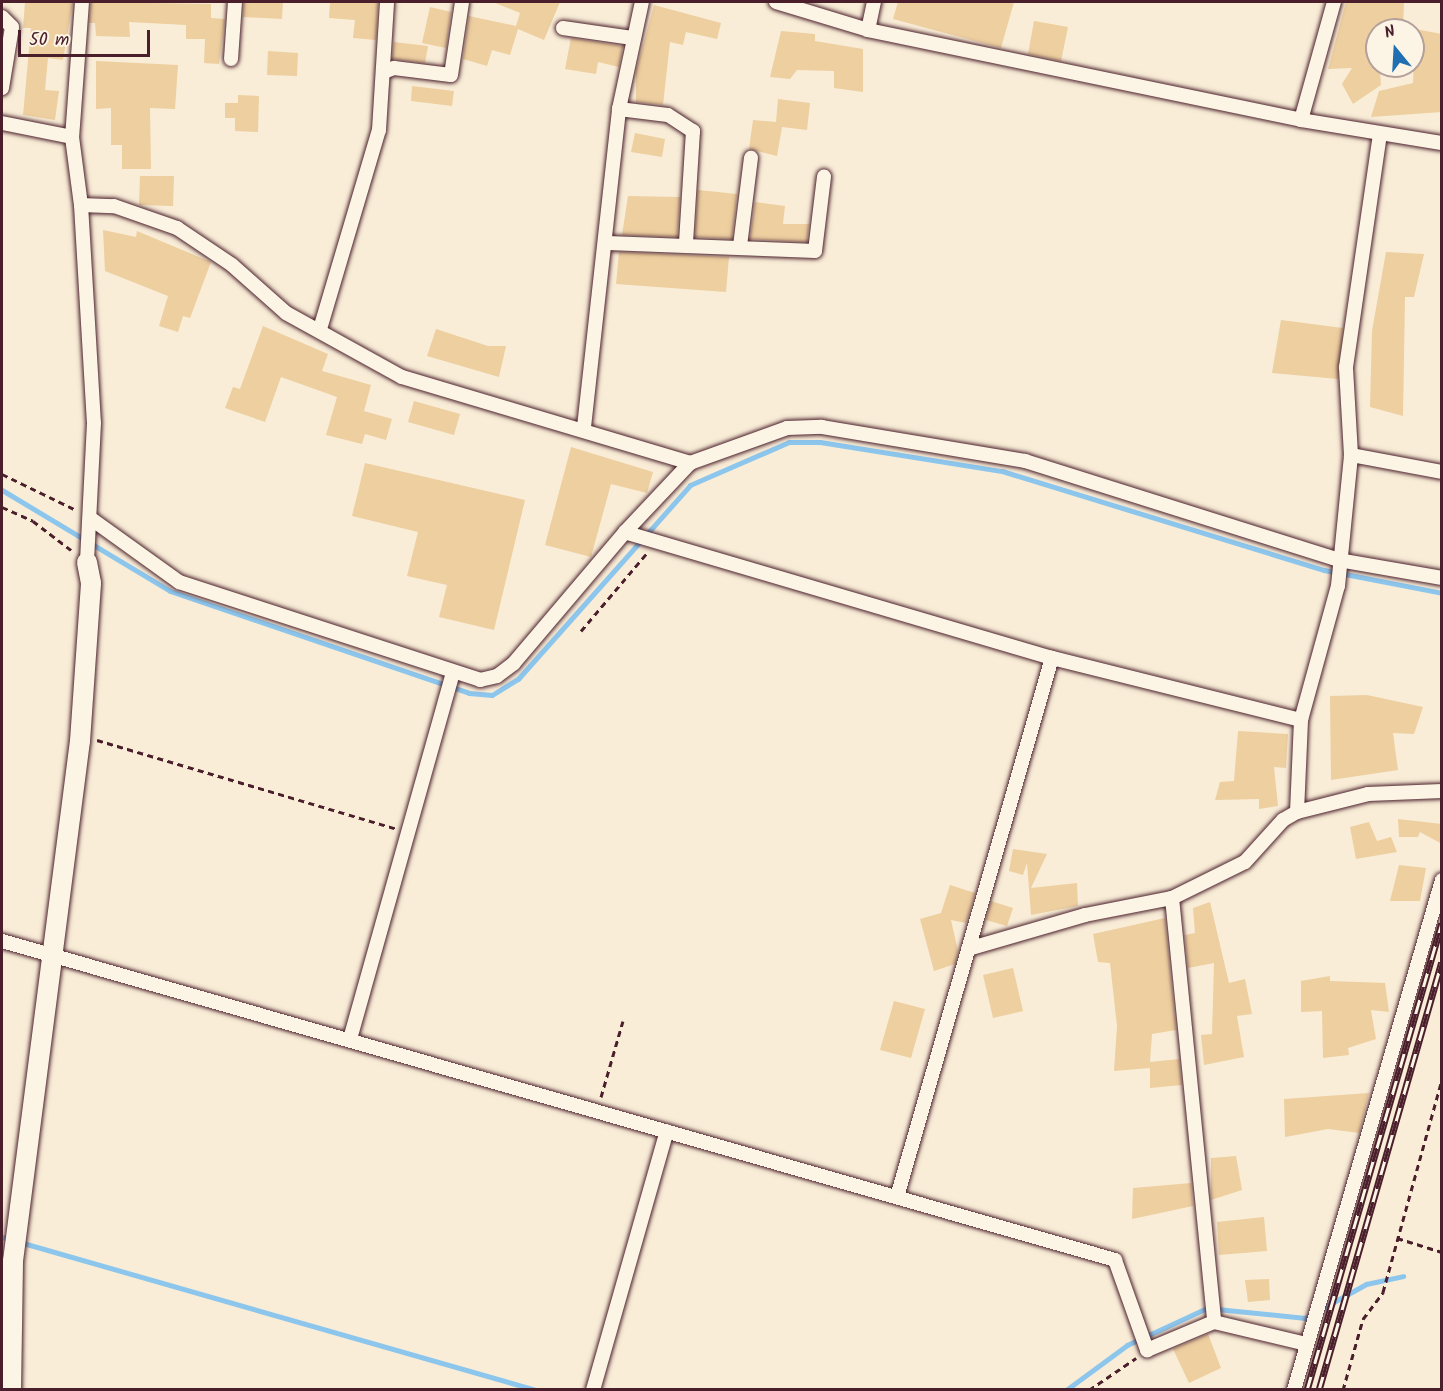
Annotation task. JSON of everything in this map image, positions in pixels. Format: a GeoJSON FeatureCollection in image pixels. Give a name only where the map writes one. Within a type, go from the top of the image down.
{"type":"FeatureCollection","features":[{"type":"Feature","properties":{"kind":"street"},"geometry":{"type":"LineString","coordinates":[[11,1389],[13,1261],[54,956],[80,736],[91,583],[88,557],[94,423],[81,205],[72,137],[82,2]]}},
{"type":"Feature","properties":{"kind":"street"},"geometry":{"type":"LineString","coordinates":[[231,59],[235,2]]}},
{"type":"Feature","properties":{"kind":"street"},"geometry":{"type":"LineString","coordinates":[[320,329],[379,130],[384,72],[380,62],[387,2]]}},
{"type":"Feature","properties":{"kind":"street"},"geometry":{"type":"LineString","coordinates":[[384,72],[453,72],[462,2]]}},
{"type":"Feature","properties":{"kind":"street"},"geometry":{"type":"LineString","coordinates":[[584,427],[608,243],[620,110],[632,38],[642,2]]}},
{"type":"Feature","properties":{"kind":"street"},"geometry":{"type":"LineString","coordinates":[[776,2],[868,30],[1301,120],[1442,143]]}},
{"type":"Feature","properties":{"kind":"street"},"geometry":{"type":"LineString","coordinates":[[868,30],[874,2]]}},
{"type":"Feature","properties":{"kind":"street"},"geometry":{"type":"LineString","coordinates":[[1301,120],[1334,2]]}},
{"type":"Feature","properties":{"kind":"street"},"geometry":{"type":"LineString","coordinates":[[2,17],[12,27],[2,88]]}},
{"type":"Feature","properties":{"kind":"street"},"geometry":{"type":"LineString","coordinates":[[563,28],[632,38]]}},
{"type":"Feature","properties":{"kind":"street"},"geometry":{"type":"LineString","coordinates":[[620,110],[668,115],[693,131],[686,243]]}},
{"type":"Feature","properties":{"kind":"street"},"geometry":{"type":"LineString","coordinates":[[2,123],[72,137]]}},
{"type":"Feature","properties":{"kind":"street"},"geometry":{"type":"LineString","coordinates":[[1298,812],[1300,720],[1338,586],[1351,455],[1346,367],[1380,134]]}},
{"type":"Feature","properties":{"kind":"street"},"geometry":{"type":"LineString","coordinates":[[740,246],[752,158]]}},
{"type":"Feature","properties":{"kind":"street"},"geometry":{"type":"LineString","coordinates":[[608,243],[686,243],[815,250],[824,177]]}},
{"type":"Feature","properties":{"kind":"street"},"geometry":{"type":"LineString","coordinates":[[81,205],[114,206],[177,228],[232,265],[286,313],[429,388],[584,427],[690,463]]}},
{"type":"Feature","properties":{"kind":"street"},"geometry":{"type":"LineString","coordinates":[[90,521],[179,582],[452,676],[480,680],[497,676],[514,663],[690,463],[787,428],[822,427],[1025,461],[1339,563],[1442,578]]}},
{"type":"Feature","properties":{"kind":"street"},"geometry":{"type":"LineString","coordinates":[[1351,455],[1442,472]]}},
{"type":"Feature","properties":{"kind":"street"},"geometry":{"type":"LineString","coordinates":[[629,533],[1052,658],[1300,720]]}},
{"type":"Feature","properties":{"kind":"street"},"geometry":{"type":"LineString","coordinates":[[897,1197],[1052,658]]}},
{"type":"Feature","properties":{"kind":"street"},"geometry":{"type":"LineString","coordinates":[[350,1039],[452,676]]}},
{"type":"Feature","properties":{"kind":"street"},"geometry":{"type":"LineString","coordinates":[[968,949],[1085,915],[1172,898],[1245,862],[1283,820],[1298,812],[1368,794],[1442,791]]}},
{"type":"Feature","properties":{"kind":"street"},"geometry":{"type":"LineString","coordinates":[[1294,1389],[1442,880]]}},
{"type":"Feature","properties":{"kind":"street"},"geometry":{"type":"LineString","coordinates":[[1172,898],[1214,1319]]}},
{"type":"Feature","properties":{"kind":"street"},"geometry":{"type":"LineString","coordinates":[[2,941],[1115,1260],[1134,1325],[1146,1349],[1214,1319],[1306,1344]]}},
{"type":"Feature","properties":{"kind":"street"},"geometry":{"type":"LineString","coordinates":[[593,1389],[667,1131]]}},
{"type":"Feature","properties":{"kind":"path"},"geometry":{"type":"LineString","coordinates":[[2,474],[90,521]]}},
{"type":"Feature","properties":{"kind":"path"},"geometry":{"type":"LineString","coordinates":[[2,507],[33,521],[88,557]]}},
{"type":"Feature","properties":{"kind":"path"},"geometry":{"type":"LineString","coordinates":[[581,631],[655,541]]}},
{"type":"Feature","properties":{"kind":"path"},"geometry":{"type":"LineString","coordinates":[[80,736],[409,832]]}},
{"type":"Feature","properties":{"kind":"path"},"geometry":{"type":"LineString","coordinates":[[597,1111],[623,1021]]}},
{"type":"Feature","properties":{"kind":"path"},"geometry":{"type":"LineString","coordinates":[[1343,1389],[1363,1319],[1383,1292],[1390,1258],[1442,1079]]}},
{"type":"Feature","properties":{"kind":"path"},"geometry":{"type":"LineString","coordinates":[[1397,1238],[1442,1252]]}},
{"type":"Feature","properties":{"kind":"path"},"geometry":{"type":"LineString","coordinates":[[1089,1389],[1146,1349]]}},
{"type":"Feature","properties":{"kind":"building"},"geometry":{"type":"Polygon","coordinates":[[[25,2],[73,2],[63,60],[48,58],[45,90],[59,91],[55,120],[23,115],[31,28],[23,28],[25,2]]]}},
{"type":"Feature","properties":{"kind":"building"},"geometry":{"type":"Polygon","coordinates":[[[91,2],[211,4],[211,18],[225,19],[219,64],[204,63],[205,39],[186,39],[186,25],[129,22],[130,37],[96,36],[95,23],[89,23],[91,2]]]}},
{"type":"Feature","properties":{"kind":"building"},"geometry":{"type":"Polygon","coordinates":[[[244,2],[283,2],[282,19],[243,17],[244,2]]]}},
{"type":"Feature","properties":{"kind":"building"},"geometry":{"type":"Polygon","coordinates":[[[330,2],[378,2],[376,40],[353,38],[355,20],[329,18],[330,2]]]}},
{"type":"Feature","properties":{"kind":"building"},"geometry":{"type":"Polygon","coordinates":[[[493,2],[560,2],[544,40],[518,29],[510,55],[492,50],[487,66],[463,59],[469,16],[516,26],[520,13],[493,2]]]}},
{"type":"Feature","properties":{"kind":"building"},"geometry":{"type":"Polygon","coordinates":[[[898,2],[1014,2],[1001,48],[893,19],[898,2]]]}},
{"type":"Feature","properties":{"kind":"building"},"geometry":{"type":"Polygon","coordinates":[[[1346,2],[1404,2],[1403,18],[1365,18],[1365,78],[1380,78],[1381,85],[1353,104],[1342,84],[1352,68],[1328,69],[1346,2]]]}},
{"type":"Feature","properties":{"kind":"building"},"geometry":{"type":"Polygon","coordinates":[[[654,5],[721,23],[717,39],[686,32],[683,45],[670,42],[663,105],[636,102],[636,71],[654,5]]]}},
{"type":"Feature","properties":{"kind":"building"},"geometry":{"type":"Polygon","coordinates":[[[430,7],[451,12],[446,48],[422,43],[430,7]]]}},
{"type":"Feature","properties":{"kind":"building"},"geometry":{"type":"Polygon","coordinates":[[[1034,21],[1068,27],[1061,61],[1028,54],[1034,21]]]}},
{"type":"Feature","properties":{"kind":"building"},"geometry":{"type":"Polygon","coordinates":[[[781,31],[815,34],[815,41],[863,49],[863,92],[834,88],[834,71],[797,70],[790,79],[770,77],[781,31]]]}},
{"type":"Feature","properties":{"kind":"building"},"geometry":{"type":"Polygon","coordinates":[[[1425,31],[1442,34],[1442,112],[1371,117],[1379,91],[1413,83],[1413,78],[1425,78],[1425,31]]]}},
{"type":"Feature","properties":{"kind":"building"},"geometry":{"type":"Polygon","coordinates":[[[571,38],[623,46],[619,67],[598,62],[596,74],[565,69],[571,38]]]}},
{"type":"Feature","properties":{"kind":"building"},"geometry":{"type":"Polygon","coordinates":[[[394,42],[428,46],[425,63],[392,59],[394,42]]]}},
{"type":"Feature","properties":{"kind":"building"},"geometry":{"type":"Polygon","coordinates":[[[268,51],[298,53],[297,76],[267,75],[268,51]]]}},
{"type":"Feature","properties":{"kind":"building"},"geometry":{"type":"Polygon","coordinates":[[[96,61],[178,65],[175,109],[150,108],[151,169],[122,169],[122,145],[111,145],[111,108],[96,109],[96,61]]]}},
{"type":"Feature","properties":{"kind":"building"},"geometry":{"type":"Polygon","coordinates":[[[412,86],[454,91],[452,106],[411,101],[412,86]]]}},
{"type":"Feature","properties":{"kind":"building"},"geometry":{"type":"Polygon","coordinates":[[[238,95],[259,96],[258,132],[235,131],[235,118],[225,118],[225,103],[238,103],[238,95]]]}},
{"type":"Feature","properties":{"kind":"building"},"geometry":{"type":"Polygon","coordinates":[[[778,99],[810,103],[807,130],[782,127],[777,156],[749,149],[753,120],[776,122],[778,99]]]}},
{"type":"Feature","properties":{"kind":"building"},"geometry":{"type":"Polygon","coordinates":[[[635,133],[665,139],[662,157],[631,152],[635,133]]]}},
{"type":"Feature","properties":{"kind":"building"},"geometry":{"type":"Polygon","coordinates":[[[140,176],[174,176],[173,206],[139,205],[140,176]]]}},
{"type":"Feature","properties":{"kind":"building"},"geometry":{"type":"Polygon","coordinates":[[[698,190],[737,194],[732,239],[695,237],[698,190]]]}},
{"type":"Feature","properties":{"kind":"building"},"geometry":{"type":"Polygon","coordinates":[[[628,196],[680,197],[677,237],[622,235],[628,196]]]}},
{"type":"Feature","properties":{"kind":"building"},"geometry":{"type":"Polygon","coordinates":[[[755,202],[785,206],[783,224],[809,224],[807,242],[750,239],[755,202]]]}},
{"type":"Feature","properties":{"kind":"building"},"geometry":{"type":"Polygon","coordinates":[[[103,230],[136,237],[137,231],[211,262],[190,318],[183,316],[178,332],[159,326],[168,296],[105,271],[103,230]]]}},
{"type":"Feature","properties":{"kind":"building"},"geometry":{"type":"Polygon","coordinates":[[[619,252],[729,257],[726,292],[616,284],[619,252]]]}},
{"type":"Feature","properties":{"kind":"building"},"geometry":{"type":"Polygon","coordinates":[[[1386,252],[1424,254],[1414,297],[1405,297],[1403,416],[1370,407],[1372,331],[1386,252]]]}},
{"type":"Feature","properties":{"kind":"building"},"geometry":{"type":"Polygon","coordinates":[[[1281,320],[1343,328],[1338,379],[1272,373],[1281,320]]]}},
{"type":"Feature","properties":{"kind":"building"},"geometry":{"type":"Polygon","coordinates":[[[263,326],[328,354],[322,371],[371,385],[364,411],[392,419],[386,440],[365,434],[362,444],[326,435],[337,397],[281,377],[265,422],[225,408],[233,387],[240,389],[263,326]]]}},
{"type":"Feature","properties":{"kind":"building"},"geometry":{"type":"Polygon","coordinates":[[[436,329],[488,346],[506,346],[499,377],[427,356],[436,329]]]}},
{"type":"Feature","properties":{"kind":"building"},"geometry":{"type":"Polygon","coordinates":[[[414,401],[460,414],[454,435],[408,422],[414,401]]]}},
{"type":"Feature","properties":{"kind":"building"},"geometry":{"type":"Polygon","coordinates":[[[571,447],[653,472],[647,493],[611,484],[591,557],[545,545],[571,447]]]}},
{"type":"Feature","properties":{"kind":"building"},"geometry":{"type":"Polygon","coordinates":[[[365,463],[525,500],[494,630],[439,617],[447,585],[407,576],[418,532],[352,516],[365,463]]]}},
{"type":"Feature","properties":{"kind":"building"},"geometry":{"type":"Polygon","coordinates":[[[1367,695],[1423,707],[1414,734],[1393,733],[1398,770],[1331,780],[1330,696],[1367,695]]]}},
{"type":"Feature","properties":{"kind":"building"},"geometry":{"type":"Polygon","coordinates":[[[1238,731],[1288,734],[1286,768],[1274,767],[1278,806],[1259,809],[1259,799],[1215,800],[1220,782],[1234,781],[1238,731]]]}},
{"type":"Feature","properties":{"kind":"building"},"geometry":{"type":"Polygon","coordinates":[[[1398,819],[1442,824],[1442,844],[1420,832],[1418,837],[1399,837],[1398,819]]]}},
{"type":"Feature","properties":{"kind":"building"},"geometry":{"type":"Polygon","coordinates":[[[1369,822],[1377,841],[1391,837],[1397,852],[1356,859],[1350,827],[1369,822]]]}},
{"type":"Feature","properties":{"kind":"building"},"geometry":{"type":"Polygon","coordinates":[[[1013,849],[1047,854],[1031,888],[1077,883],[1078,906],[1031,915],[1027,863],[1023,875],[1009,871],[1013,849]]]}},
{"type":"Feature","properties":{"kind":"building"},"geometry":{"type":"Polygon","coordinates":[[[1399,865],[1426,868],[1420,901],[1390,901],[1399,865]]]}},
{"type":"Feature","properties":{"kind":"building"},"geometry":{"type":"Polygon","coordinates":[[[950,885],[975,893],[966,923],[951,920],[958,951],[955,964],[934,971],[920,919],[941,913],[950,885]]]}},
{"type":"Feature","properties":{"kind":"building"},"geometry":{"type":"Polygon","coordinates":[[[991,901],[1013,908],[1007,926],[986,920],[991,901]]]}},
{"type":"Feature","properties":{"kind":"building"},"geometry":{"type":"Polygon","coordinates":[[[1210,902],[1229,983],[1245,979],[1252,1014],[1237,1016],[1244,1057],[1204,1065],[1201,1035],[1212,1034],[1214,963],[1188,968],[1185,935],[1195,933],[1193,908],[1210,902]]]}},
{"type":"Feature","properties":{"kind":"building"},"geometry":{"type":"Polygon","coordinates":[[[1165,918],[1176,1030],[1152,1034],[1150,1062],[1179,1059],[1182,1085],[1150,1088],[1150,1068],[1114,1071],[1117,1026],[1110,963],[1098,962],[1093,934],[1165,918]]]}},
{"type":"Feature","properties":{"kind":"building"},"geometry":{"type":"Polygon","coordinates":[[[1013,968],[1023,1011],[993,1018],[983,975],[1013,968]]]}},
{"type":"Feature","properties":{"kind":"building"},"geometry":{"type":"Polygon","coordinates":[[[1330,976],[1330,981],[1385,983],[1389,1012],[1371,1010],[1376,1039],[1348,1048],[1349,1055],[1323,1058],[1322,1011],[1301,1012],[1301,981],[1330,976]]]}},
{"type":"Feature","properties":{"kind":"building"},"geometry":{"type":"Polygon","coordinates":[[[894,1001],[925,1009],[911,1058],[880,1050],[894,1001]]]}},
{"type":"Feature","properties":{"kind":"building"},"geometry":{"type":"Polygon","coordinates":[[[1369,1093],[1359,1133],[1328,1129],[1285,1137],[1284,1099],[1369,1093]]]}},
{"type":"Feature","properties":{"kind":"building"},"geometry":{"type":"Polygon","coordinates":[[[1236,1156],[1242,1190],[1211,1200],[1211,1158],[1236,1156]]]}},
{"type":"Feature","properties":{"kind":"building"},"geometry":{"type":"Polygon","coordinates":[[[1191,1183],[1193,1206],[1132,1219],[1133,1188],[1191,1183]]]}},
{"type":"Feature","properties":{"kind":"building"},"geometry":{"type":"Polygon","coordinates":[[[1264,1217],[1267,1251],[1219,1255],[1217,1222],[1264,1217]]]}},
{"type":"Feature","properties":{"kind":"building"},"geometry":{"type":"Polygon","coordinates":[[[1269,1279],[1270,1300],[1248,1302],[1245,1280],[1269,1279]]]}},
{"type":"Feature","properties":{"kind":"building"},"geometry":{"type":"Polygon","coordinates":[[[1208,1334],[1221,1368],[1189,1383],[1173,1349],[1208,1334]]]}},
{"type":"Feature","properties":{"kind":"waterway"},"geometry":{"type":"LineString","coordinates":[[2,490],[170,591],[469,693],[492,695],[518,679],[690,485],[789,442],[820,442],[1002,471],[1324,570],[1442,593]]}},
{"type":"Feature","properties":{"kind":"waterway"},"geometry":{"type":"LineString","coordinates":[[2,1237],[536,1390]]}},
{"type":"Feature","properties":{"kind":"waterway"},"geometry":{"type":"LineString","coordinates":[[1066,1390],[1127,1345],[1207,1308],[1305,1318],[1366,1284],[1403,1276]]}},
{"type":"Feature","properties":{"kind":"railway"},"geometry":{"type":"LineString","coordinates":[[1307,1390],[1442,923]]}},
{"type":"Feature","properties":{"kind":"railway"},"geometry":{"type":"LineString","coordinates":[[1319,1390],[1442,962]]}}]}
